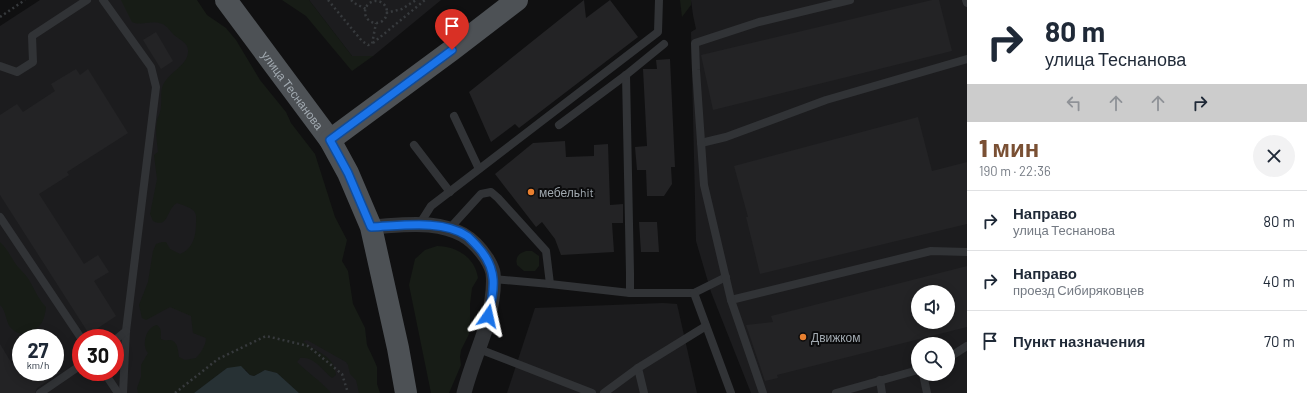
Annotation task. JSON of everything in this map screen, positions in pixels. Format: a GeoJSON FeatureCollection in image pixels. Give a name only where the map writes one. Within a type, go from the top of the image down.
{"type":"FeatureCollection","features":[{"type":"Feature","properties":{"kind":"main road","name":"улица Теснанова"},"geometry":{"type":"LineString","coordinates":[[226,0],[330,140],[348,173],[371,227],[398,348],[406,393]]}},
{"type":"Feature","properties":{"kind":"main road"},"geometry":{"type":"LineString","coordinates":[[330,140],[517,0]]}},
{"type":"Feature","properties":{"kind":"street"},"geometry":{"type":"LineString","coordinates":[[371,227],[428,225],[450,228],[467,236],[483,253],[492,268],[493,279],[491,308],[464,393]]}},
{"type":"Feature","properties":{"kind":"lane"},"geometry":{"type":"LineString","coordinates":[[0,66],[17,72],[33,62],[32,36],[86,0]]}},
{"type":"Feature","properties":{"kind":"lane"},"geometry":{"type":"LineString","coordinates":[[103,0],[151,68],[156,88],[126,331],[124,393]]}},
{"type":"Feature","properties":{"kind":"lane"},"geometry":{"type":"LineString","coordinates":[[420,225],[430,206],[658,32],[659,0]]}},
{"type":"Feature","properties":{"kind":"lane"},"geometry":{"type":"LineString","coordinates":[[763,393],[731,300],[704,184],[696,70],[696,43],[759,22],[850,0]]}},
{"type":"Feature","properties":{"kind":"lane"},"geometry":{"type":"LineString","coordinates":[[559,125],[626,75],[664,44]]}},
{"type":"Feature","properties":{"kind":"lane"},"geometry":{"type":"LineString","coordinates":[[701,143],[726,137],[826,100],[967,59]]}},
{"type":"Feature","properties":{"kind":"lane"},"geometry":{"type":"LineString","coordinates":[[626,75],[630,293]]}},
{"type":"Feature","properties":{"kind":"lane"},"geometry":{"type":"LineString","coordinates":[[454,116],[479,169]]}},
{"type":"Feature","properties":{"kind":"lane"},"geometry":{"type":"LineString","coordinates":[[414,145],[450,192]]}},
{"type":"Feature","properties":{"kind":"lane"},"geometry":{"type":"LineString","coordinates":[[450,228],[481,194],[491,192],[546,251],[550,284]]}},
{"type":"Feature","properties":{"kind":"lane"},"geometry":{"type":"LineString","coordinates":[[0,217],[75,329]]}},
{"type":"Feature","properties":{"kind":"lane"},"geometry":{"type":"LineString","coordinates":[[731,300],[931,251],[967,252]]}},
{"type":"Feature","properties":{"kind":"lane"},"geometry":{"type":"LineString","coordinates":[[493,279],[630,293],[694,293],[726,278]]}},
{"type":"Feature","properties":{"kind":"lane"},"geometry":{"type":"LineString","coordinates":[[694,293],[731,393]]}},
{"type":"Feature","properties":{"kind":"lane"},"geometry":{"type":"LineString","coordinates":[[604,393],[638,368],[706,326]]}},
{"type":"Feature","properties":{"kind":"lane"},"geometry":{"type":"LineString","coordinates":[[955,354],[967,346]]}},
{"type":"Feature","properties":{"kind":"lane"},"geometry":{"type":"LineString","coordinates":[[479,349],[592,393]]}},
{"type":"Feature","properties":{"kind":"lane"},"geometry":{"type":"LineString","coordinates":[[638,368],[644,393]]}},
{"type":"Feature","properties":{"kind":"lane"},"geometry":{"type":"LineString","coordinates":[[40,393],[72,371]]}},
{"type":"Feature","properties":{"kind":"lane"},"geometry":{"type":"LineString","coordinates":[[840,393],[911,372]]}},
{"type":"Feature","properties":{"kind":"lane"},"geometry":{"type":"LineString","coordinates":[[880,380],[882,393]]}},
{"type":"Feature","properties":{"kind":"lane"},"geometry":{"type":"LineString","coordinates":[[110,381],[118,393]]}},
{"type":"Feature","properties":{"kind":"lane"},"geometry":{"type":"LineString","coordinates":[[924,381],[927,393]]}},
{"type":"Feature","properties":{"kind":"path"},"geometry":{"type":"LineString","coordinates":[[0,17],[25,0]]}},
{"type":"Feature","properties":{"kind":"path"},"geometry":{"type":"LineString","coordinates":[[328,0],[362,41],[368,45],[372,44],[425,0]]}},
{"type":"Feature","properties":{"kind":"path"},"geometry":{"type":"LineString","coordinates":[[351,0],[366,9]]}},
{"type":"Feature","properties":{"kind":"path"},"geometry":{"type":"LineString","coordinates":[[386,13],[402,9],[416,0]]}},
{"type":"Feature","properties":{"kind":"path"},"geometry":{"type":"LineString","coordinates":[[380,1],[385,6],[386,13],[384,19],[376,23],[372,22],[367,18],[366,9],[370,3],[380,1]]}},
{"type":"Feature","properties":{"kind":"path"},"geometry":{"type":"LineString","coordinates":[[372,44],[376,23]]}},
{"type":"Feature","properties":{"kind":"path"},"geometry":{"type":"LineString","coordinates":[[175,393],[218,360],[266,336],[308,346],[342,374],[348,393]]}},
{"type":"Feature","properties":{"kind":"shaded area"},"geometry":{"type":"Polygon","coordinates":[[[40,0],[181,0],[367,393],[299,393],[277,373],[227,368],[194,393],[0,393],[0,26],[40,0]]]}},
{"type":"Feature","properties":{"kind":"shaded area"},"geometry":{"type":"Polygon","coordinates":[[[121,0],[197,0],[207,15],[226,28],[236,40],[260,80],[286,112],[291,123],[315,154],[335,217],[347,240],[342,261],[348,271],[353,304],[365,328],[367,345],[377,367],[377,384],[380,393],[359,393],[356,380],[350,374],[346,362],[307,340],[303,341],[328,358],[335,368],[336,375],[332,378],[318,364],[310,359],[300,358],[297,362],[331,393],[299,393],[277,373],[265,370],[254,376],[250,375],[245,369],[227,368],[194,393],[138,393],[137,388],[141,377],[141,365],[148,353],[145,346],[145,341],[147,333],[153,326],[157,325],[160,328],[161,339],[175,342],[179,357],[185,360],[196,358],[200,354],[206,338],[193,333],[191,316],[170,307],[146,320],[142,318],[139,305],[148,282],[153,251],[156,244],[166,242],[170,249],[180,254],[191,245],[195,233],[196,214],[186,206],[177,203],[173,206],[165,220],[158,223],[153,221],[150,214],[157,179],[154,155],[158,152],[156,129],[161,108],[162,88],[169,76],[185,61],[188,49],[185,43],[175,36],[163,24],[154,22],[132,22],[121,0]]]}},
{"type":"Feature","properties":{"kind":"shaded area"},"geometry":{"type":"Polygon","coordinates":[[[282,0],[309,0],[352,56],[373,56],[352,71],[306,16],[282,0]]]}},
{"type":"Feature","properties":{"kind":"shaded area"},"geometry":{"type":"Polygon","coordinates":[[[309,0],[441,0],[373,56],[352,56],[309,0]]]}},
{"type":"Feature","properties":{"kind":"shaded area"},"geometry":{"type":"Polygon","coordinates":[[[680,0],[691,0],[691,5],[682,17],[680,0]]]}},
{"type":"Feature","properties":{"kind":"shaded area"},"geometry":{"type":"Polygon","coordinates":[[[691,0],[967,0],[967,393],[751,393],[711,292],[696,241],[691,32],[696,29],[691,0]]]}},
{"type":"Feature","properties":{"kind":"shaded area"},"geometry":{"type":"Polygon","coordinates":[[[0,242],[7,249],[46,307],[42,323],[36,329],[12,329],[8,324],[4,310],[0,305],[0,242]]]}},
{"type":"Feature","properties":{"kind":"shaded area"},"geometry":{"type":"Polygon","coordinates":[[[437,246],[451,248],[464,254],[473,264],[478,278],[472,288],[469,334],[461,350],[461,365],[449,393],[431,393],[409,285],[415,259],[425,250],[437,246]]]}},
{"type":"Feature","properties":{"kind":"shaded area"},"geometry":{"type":"Polygon","coordinates":[[[526,251],[532,251],[539,256],[539,266],[535,271],[524,271],[517,265],[518,256],[526,251]]]}},
{"type":"Feature","properties":{"kind":"shaded area"},"geometry":{"type":"Polygon","coordinates":[[[663,303],[677,304],[697,393],[507,393],[535,308],[663,303]]]}},
{"type":"Feature","properties":{"kind":"shaded area"},"geometry":{"type":"Polygon","coordinates":[[[241,366],[250,375],[254,376],[265,370],[277,373],[299,393],[194,393],[227,368],[241,366]]]}},
{"type":"Feature","properties":{"kind":"building"},"geometry":{"type":"Polygon","coordinates":[[[584,0],[586,18],[610,0],[638,37],[519,128],[515,124],[491,142],[469,92],[584,0]]]}},
{"type":"Feature","properties":{"kind":"building"},"geometry":{"type":"Polygon","coordinates":[[[932,0],[939,0],[952,51],[713,110],[701,55],[932,0]]]}},
{"type":"Feature","properties":{"kind":"building"},"geometry":{"type":"Polygon","coordinates":[[[156,32],[173,61],[161,69],[143,40],[156,32]]]}},
{"type":"Feature","properties":{"kind":"building"},"geometry":{"type":"Polygon","coordinates":[[[670,59],[675,167],[671,167],[672,184],[664,196],[647,196],[646,170],[637,170],[635,147],[647,146],[643,69],[657,69],[656,60],[670,59]]]}},
{"type":"Feature","properties":{"kind":"building"},"geometry":{"type":"Polygon","coordinates":[[[76,69],[80,75],[88,69],[128,133],[67,172],[69,175],[39,194],[84,264],[98,255],[109,272],[94,281],[116,316],[96,329],[86,329],[0,195],[0,115],[17,104],[23,112],[55,91],[51,84],[76,69]]]}},
{"type":"Feature","properties":{"kind":"building"},"geometry":{"type":"Polygon","coordinates":[[[918,117],[932,171],[967,162],[967,224],[760,274],[746,217],[748,217],[734,166],[918,117]]]}},
{"type":"Feature","properties":{"kind":"building"},"geometry":{"type":"Polygon","coordinates":[[[565,141],[566,157],[594,156],[594,145],[608,144],[610,205],[623,204],[623,223],[612,223],[614,252],[561,255],[555,239],[542,222],[536,227],[495,174],[533,143],[565,141]]]}},
{"type":"Feature","properties":{"kind":"building"},"geometry":{"type":"Polygon","coordinates":[[[639,222],[657,222],[659,252],[641,252],[639,222]]]}},
{"type":"Feature","properties":{"kind":"building"},"geometry":{"type":"Polygon","coordinates":[[[967,266],[967,327],[927,337],[911,337],[911,341],[777,375],[778,378],[765,381],[746,325],[773,322],[771,316],[967,266]]]}},
{"type":"Feature","properties":{"kind":"building"},"geometry":{"type":"Polygon","coordinates":[[[0,344],[12,364],[12,381],[48,381],[37,388],[35,393],[0,393],[0,344]]]}},
{"type":"Feature","properties":{"kind":"place","name":"мебельhit"},"geometry":{"type":"Point","coordinates":[531,192]}},
{"type":"Feature","properties":{"kind":"place","name":"Движком"},"geometry":{"type":"Point","coordinates":[803,337]}},
{"type":"Feature","properties":{"kind":"route"},"geometry":{"type":"LineString","coordinates":[[452,50],[330,140],[348,173],[371,227],[428,225],[450,228],[467,236],[483,253],[493,272],[493,294],[488,316]]}}]}
